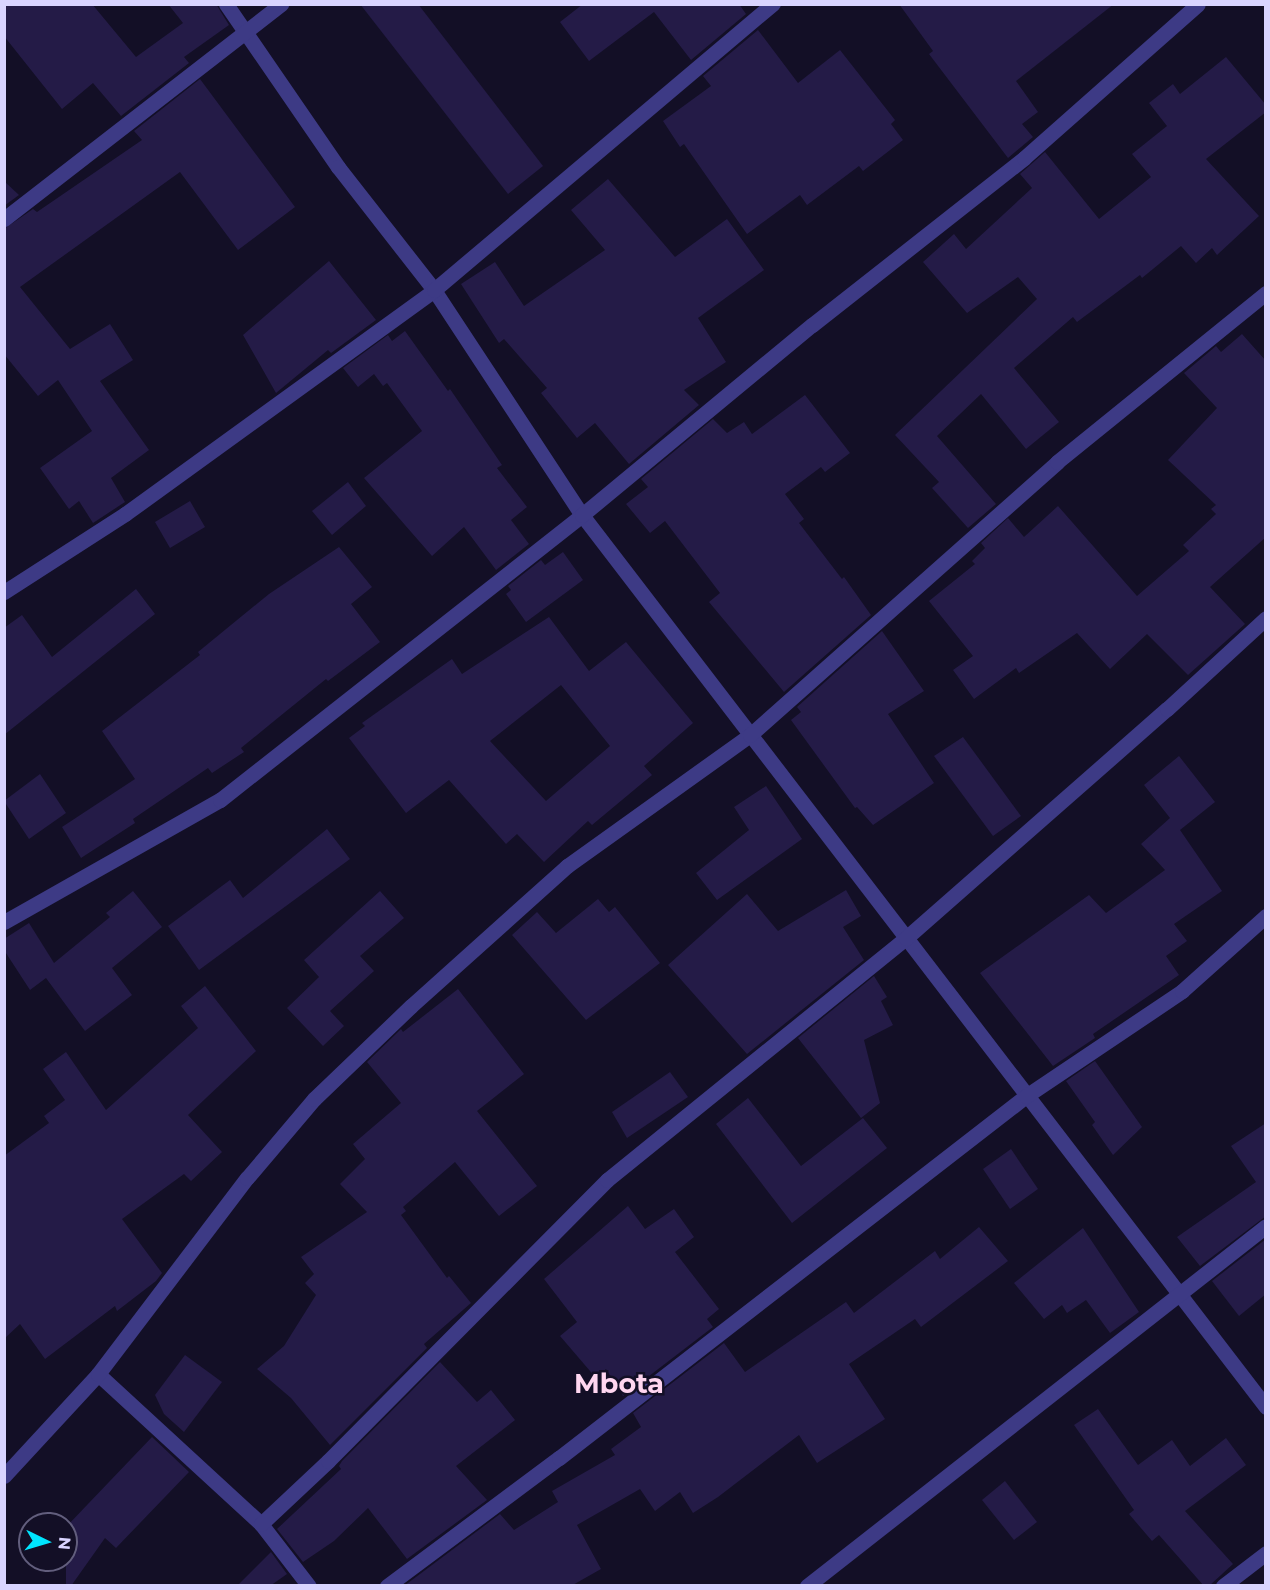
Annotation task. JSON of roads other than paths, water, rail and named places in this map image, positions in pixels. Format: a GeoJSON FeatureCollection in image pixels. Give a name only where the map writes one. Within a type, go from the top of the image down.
{"type":"FeatureCollection","features":[{"type":"Feature","properties":{"kind":"street"},"geometry":{"type":"LineString","coordinates":[[226,4],[338,167],[434,290],[582,515],[1266,1407]]}},
{"type":"Feature","properties":{"kind":"street"},"geometry":{"type":"LineString","coordinates":[[4,219],[281,4]]}},
{"type":"Feature","properties":{"kind":"street"},"geometry":{"type":"LineString","coordinates":[[4,592],[125,514],[434,290],[773,4]]}},
{"type":"Feature","properties":{"kind":"street"},"geometry":{"type":"LineString","coordinates":[[4,922],[220,800],[582,515],[812,325],[1024,158],[1198,4]]}},
{"type":"Feature","properties":{"kind":"street"},"geometry":{"type":"LineString","coordinates":[[4,1476],[98,1374],[247,1178],[314,1099],[411,1006],[567,866],[750,735],[1057,462],[1266,293]]}},
{"type":"Feature","properties":{"kind":"street"},"geometry":{"type":"LineString","coordinates":[[261,1524],[328,1461],[606,1180],[906,938],[1167,709],[1266,618]]}},
{"type":"Feature","properties":{"kind":"street"},"geometry":{"type":"LineString","coordinates":[[387,1586],[559,1458],[1026,1096],[1182,991],[1266,916]]}},
{"type":"Feature","properties":{"kind":"street"},"geometry":{"type":"LineString","coordinates":[[807,1586],[1266,1227]]}},
{"type":"Feature","properties":{"kind":"street"},"geometry":{"type":"LineString","coordinates":[[98,1374],[261,1524],[309,1586]]}},
{"type":"Feature","properties":{"kind":"street"},"geometry":{"type":"LineString","coordinates":[[1223,1586],[1266,1553]]}},
{"type":"Feature","properties":{"kind":"district","name":"Mbota"},"geometry":{"type":"Point","coordinates":[619,1384]}}]}
